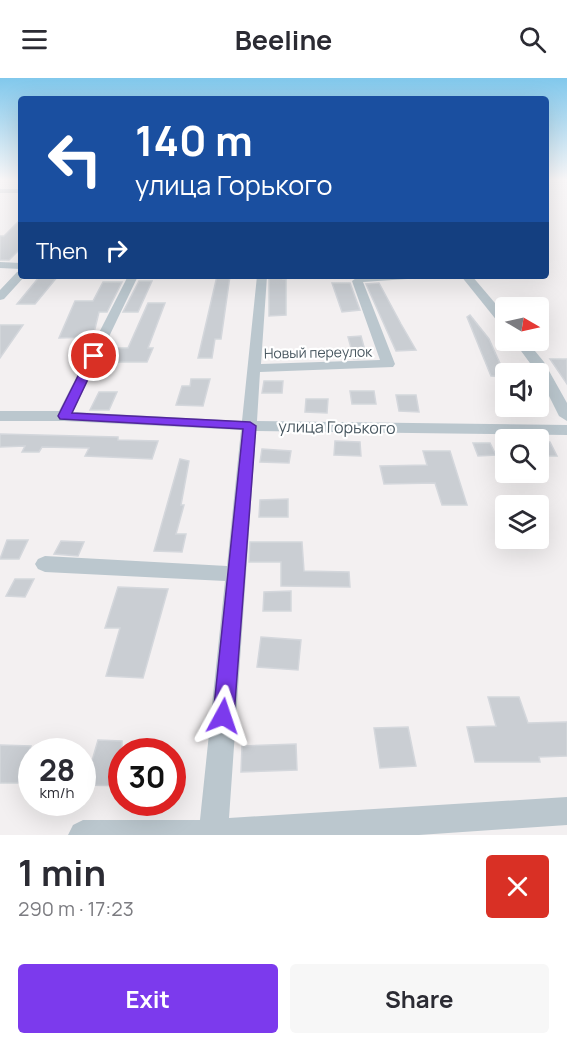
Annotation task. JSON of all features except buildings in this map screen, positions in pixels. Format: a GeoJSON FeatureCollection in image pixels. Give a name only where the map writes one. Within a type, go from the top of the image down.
{"type":"FeatureCollection","features":[{"type":"Feature","properties":{"kind":"street"},"geometry":{"type":"LineString","coordinates":[[0,265],[18,266]]}},
{"type":"Feature","properties":{"kind":"street"},"geometry":{"type":"LineString","coordinates":[[0,297],[18,277]]}},
{"type":"Feature","properties":{"kind":"street"},"geometry":{"type":"LineString","coordinates":[[64,416],[132,279]]}},
{"type":"Feature","properties":{"kind":"street"},"geometry":{"type":"LineString","coordinates":[[213,835],[262,279]]}},
{"type":"Feature","properties":{"kind":"street","name":"Новый переулок"},"geometry":{"type":"LineString","coordinates":[[253,369],[388,364],[357,281],[361,279]]}},
{"type":"Feature","properties":{"kind":"street"},"geometry":{"type":"LineString","coordinates":[[468,279],[495,311]]}},
{"type":"Feature","properties":{"kind":"street"},"geometry":{"type":"LineString","coordinates":[[528,351],[537,362],[567,416]]}},
{"type":"Feature","properties":{"kind":"street","name":"улица Горького"},"geometry":{"type":"LineString","coordinates":[[0,416],[64,416],[250,426],[567,430]]}},
{"type":"Feature","properties":{"kind":"street"},"geometry":{"type":"LineString","coordinates":[[45,564],[236,574]]}},
{"type":"Feature","properties":{"kind":"street"},"geometry":{"type":"LineString","coordinates":[[83,835],[213,835],[567,811]]}},
{"type":"Feature","properties":{"kind":"route"},"geometry":{"type":"LineString","coordinates":[[94,356],[64,416],[250,426],[223,716]]}}]}
